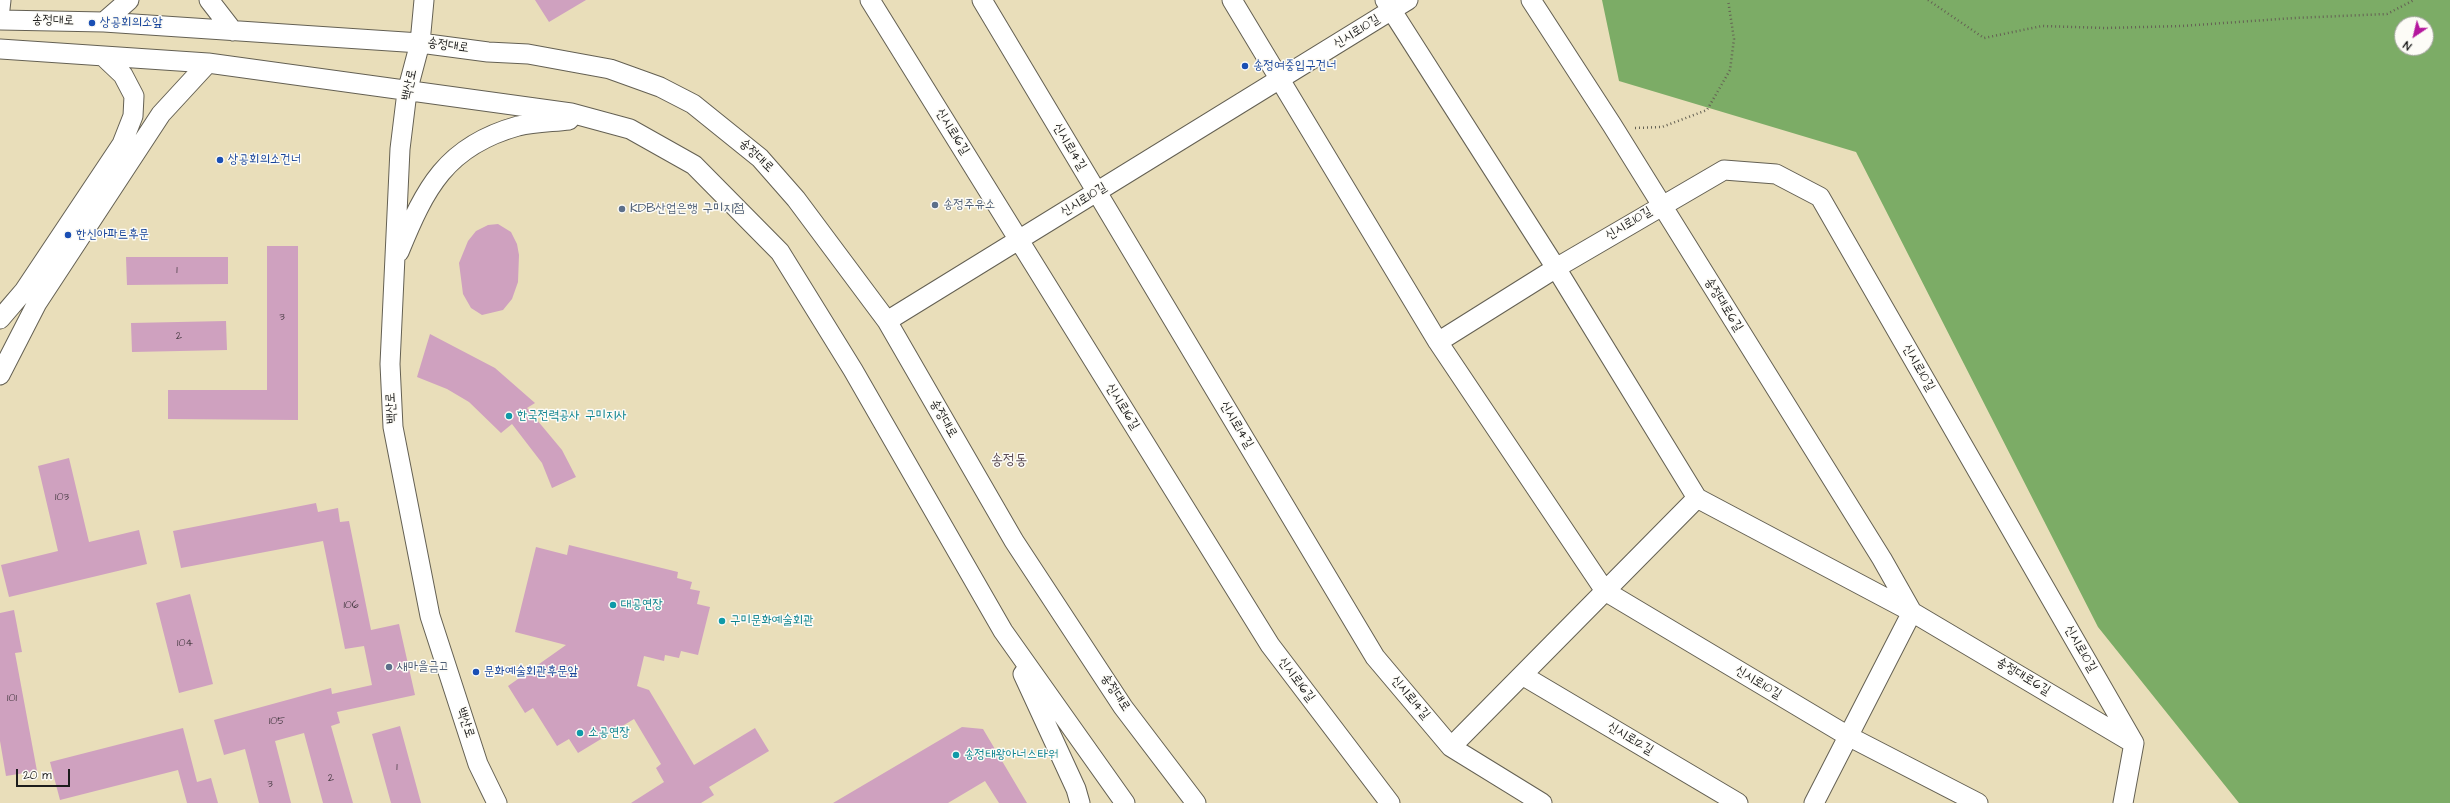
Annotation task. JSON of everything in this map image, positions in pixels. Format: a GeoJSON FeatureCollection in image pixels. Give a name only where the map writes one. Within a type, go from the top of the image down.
{"type":"FeatureCollection","features":[{"type":"Feature","properties":{"kind":"street"},"geometry":{"type":"LineString","coordinates":[[0,9],[1,0]]}},
{"type":"Feature","properties":{"kind":"street"},"geometry":{"type":"LineString","coordinates":[[104,22],[129,0]]}},
{"type":"Feature","properties":{"kind":"street"},"geometry":{"type":"LineString","coordinates":[[209,0],[233,31]]}},
{"type":"Feature","properties":{"kind":"street","name":"백산로"},"geometry":{"type":"LineString","coordinates":[[424,0],[420,43],[407,92],[400,149],[394,266],[391,372],[393,427],[430,616],[478,764],[497,803]]}},
{"type":"Feature","properties":{"kind":"street","name":"신시로16길"},"geometry":{"type":"LineString","coordinates":[[870,0],[1270,645],[1390,803]]}},
{"type":"Feature","properties":{"kind":"street","name":"신시로14길"},"geometry":{"type":"LineString","coordinates":[[982,0],[1376,656],[1451,747],[1542,803]]}},
{"type":"Feature","properties":{"kind":"street","name":"신시로10길"},"geometry":{"type":"LineString","coordinates":[[1232,0],[1281,78],[1438,342],[1605,591],[1848,736],[1978,803]]}},
{"type":"Feature","properties":{"kind":"street","name":"신시로10길"},"geometry":{"type":"LineString","coordinates":[[887,321],[1281,78],[1388,5],[1408,0]]}},
{"type":"Feature","properties":{"kind":"street","name":"송정대로6길"},"geometry":{"type":"LineString","coordinates":[[1531,0],[1612,125],[1660,205],[1878,552],[1912,612]]}},
{"type":"Feature","properties":{"kind":"street","name":"신시로10길"},"geometry":{"type":"LineString","coordinates":[[1388,5],[1556,268],[1697,498]]}},
{"type":"Feature","properties":{"kind":"street","name":"송정대로"},"geometry":{"type":"LineString","coordinates":[[0,20],[104,22],[420,43],[488,52],[528,54],[610,69],[660,87],[693,104],[760,158],[796,199],[887,321],[1014,541],[1123,707],[1196,803]]}},
{"type":"Feature","properties":{"kind":"street"},"geometry":{"type":"LineString","coordinates":[[9,49],[104,57],[208,63],[407,92],[571,113],[630,129],[694,165],[780,252],[853,370],[1003,631],[1076,789],[1080,803]]}},
{"type":"Feature","properties":{"kind":"street"},"geometry":{"type":"LineString","coordinates":[[0,332],[13,325],[31,297],[122,144],[133,116],[134,96],[123,75],[104,57]]}},
{"type":"Feature","properties":{"kind":"street"},"geometry":{"type":"LineString","coordinates":[[0,375],[31,297],[161,114],[208,63]]}},
{"type":"Feature","properties":{"kind":"street"},"geometry":{"type":"LineString","coordinates":[[394,266],[417,207],[441,171],[462,152],[482,140],[518,126],[589,118]]}},
{"type":"Feature","properties":{"kind":"street","name":"신시로10길"},"geometry":{"type":"LineString","coordinates":[[1438,342],[1660,205],[1724,170],[1776,174],[1820,197],[2134,743]]}},
{"type":"Feature","properties":{"kind":"street"},"geometry":{"type":"LineString","coordinates":[[0,298],[31,297]]}},
{"type":"Feature","properties":{"kind":"street"},"geometry":{"type":"LineString","coordinates":[[0,319],[9,311],[31,297]]}},
{"type":"Feature","properties":{"kind":"street"},"geometry":{"type":"LineString","coordinates":[[1451,747],[1697,498]]}},
{"type":"Feature","properties":{"kind":"street","name":"송정대로6길"},"geometry":{"type":"LineString","coordinates":[[1697,498],[1912,612],[2134,743]]}},
{"type":"Feature","properties":{"kind":"street"},"geometry":{"type":"LineString","coordinates":[[1814,803],[1912,612]]}},
{"type":"Feature","properties":{"kind":"street"},"geometry":{"type":"LineString","coordinates":[[1003,631],[1125,803]]}},
{"type":"Feature","properties":{"kind":"street","name":"신시로12길"},"geometry":{"type":"LineString","coordinates":[[1522,675],[1738,803]]}},
{"type":"Feature","properties":{"kind":"street"},"geometry":{"type":"LineString","coordinates":[[2123,803],[2134,743]]}},
{"type":"Feature","properties":{"kind":"path"},"geometry":{"type":"LineString","coordinates":[[1612,125],[1626,128],[1662,127],[1707,110],[1730,70],[1734,39],[1728,0]]}},
{"type":"Feature","properties":{"kind":"path"},"geometry":{"type":"LineString","coordinates":[[1928,0],[1984,38],[2042,26],[2105,28],[2182,26],[2294,18],[2386,14],[2414,0]]}},
{"type":"Feature","properties":{"kind":"green space"},"geometry":{"type":"Polygon","coordinates":[[[1602,0],[2450,0],[2450,803],[2239,803],[2098,627],[1856,152],[1619,81],[1602,0]]]}},
{"type":"Feature","properties":{"kind":"building"},"geometry":{"type":"Polygon","coordinates":[[[535,0],[586,0],[549,22],[535,0]]]}},
{"type":"Feature","properties":{"kind":"building"},"geometry":{"type":"Polygon","coordinates":[[[498,224],[511,232],[517,244],[519,255],[518,282],[512,299],[503,310],[482,315],[471,308],[463,294],[459,263],[468,241],[476,231],[488,225],[498,224]]]}},
{"type":"Feature","properties":{"kind":"building"},"geometry":{"type":"Polygon","coordinates":[[[267,246],[298,246],[298,420],[168,419],[168,390],[267,390],[267,246]]]}},
{"type":"Feature","properties":{"kind":"building"},"geometry":{"type":"Polygon","coordinates":[[[126,257],[228,257],[228,284],[127,285],[126,257]]]}},
{"type":"Feature","properties":{"kind":"building"},"geometry":{"type":"Polygon","coordinates":[[[226,321],[227,350],[132,352],[131,323],[226,321]]]}},
{"type":"Feature","properties":{"kind":"building","name":"한국전력공사 구미지사"},"geometry":{"type":"Polygon","coordinates":[[[430,334],[495,368],[535,403],[527,408],[562,450],[576,477],[552,488],[542,463],[512,424],[501,433],[469,402],[447,389],[417,377],[430,334]]]}},
{"type":"Feature","properties":{"kind":"building"},"geometry":{"type":"Polygon","coordinates":[[[69,458],[89,542],[139,530],[147,564],[9,597],[1,565],[58,551],[38,466],[69,458]]]}},
{"type":"Feature","properties":{"kind":"building"},"geometry":{"type":"Polygon","coordinates":[[[316,503],[318,512],[338,508],[340,522],[349,521],[371,630],[399,624],[415,695],[337,712],[340,723],[331,726],[353,803],[323,803],[304,733],[275,741],[291,803],[259,803],[245,749],[224,755],[214,720],[331,688],[332,694],[372,685],[364,646],[345,649],[323,541],[181,568],[173,531],[316,503]]]}},
{"type":"Feature","properties":{"kind":"building"},"geometry":{"type":"Polygon","coordinates":[[[569,545],[678,572],[677,578],[692,582],[690,589],[700,591],[697,604],[710,607],[698,655],[681,651],[679,658],[665,655],[664,661],[644,656],[637,686],[649,690],[694,765],[755,728],[769,751],[709,787],[714,795],[701,803],[631,803],[664,782],[656,768],[661,764],[634,719],[578,753],[569,739],[557,746],[533,708],[525,713],[508,686],[566,645],[515,632],[536,547],[567,555],[569,545]]]}},
{"type":"Feature","properties":{"kind":"building"},"geometry":{"type":"Polygon","coordinates":[[[190,594],[213,684],[179,693],[156,603],[190,594]]]}},
{"type":"Feature","properties":{"kind":"building"},"geometry":{"type":"Polygon","coordinates":[[[14,610],[22,652],[15,653],[37,771],[6,776],[0,741],[0,613],[14,610]]]}},
{"type":"Feature","properties":{"kind":"building"},"geometry":{"type":"Polygon","coordinates":[[[400,726],[421,803],[391,803],[372,734],[400,726]]]}},
{"type":"Feature","properties":{"kind":"building","name":"송정태왕아너스타워"},"geometry":{"type":"Polygon","coordinates":[[[962,727],[983,729],[1027,803],[999,803],[985,781],[948,803],[833,803],[962,727]]]}},
{"type":"Feature","properties":{"kind":"building"},"geometry":{"type":"Polygon","coordinates":[[[183,728],[197,782],[211,778],[218,803],[187,803],[178,770],[60,800],[50,762],[183,728]]]}},
{"type":"Feature","properties":{"kind":"place","name":"상공회의소앞"},"geometry":{"type":"Point","coordinates":[92,23]}},
{"type":"Feature","properties":{"kind":"place","name":"송정여중입구건너"},"geometry":{"type":"Point","coordinates":[1245,66]}},
{"type":"Feature","properties":{"kind":"place","name":"상공회의소건너"},"geometry":{"type":"Point","coordinates":[220,160]}},
{"type":"Feature","properties":{"kind":"place","name":"송정주유소"},"geometry":{"type":"Point","coordinates":[935,205]}},
{"type":"Feature","properties":{"kind":"place","name":"KDB산업은행 구미지점"},"geometry":{"type":"Point","coordinates":[622,209]}},
{"type":"Feature","properties":{"kind":"place","name":"한신아파트후문"},"geometry":{"type":"Point","coordinates":[68,235]}},
{"type":"Feature","properties":{"kind":"place","name":"한국전력공사 구미지사"},"geometry":{"type":"Point","coordinates":[509,416]}},
{"type":"Feature","properties":{"kind":"place","name":"대공연장"},"geometry":{"type":"Point","coordinates":[613,605]}},
{"type":"Feature","properties":{"kind":"place","name":"구미문화예술회관"},"geometry":{"type":"Point","coordinates":[722,621]}},
{"type":"Feature","properties":{"kind":"place","name":"새마을금고"},"geometry":{"type":"Point","coordinates":[389,667]}},
{"type":"Feature","properties":{"kind":"place","name":"문화예술회관후문앞"},"geometry":{"type":"Point","coordinates":[476,672]}},
{"type":"Feature","properties":{"kind":"place","name":"소공연장"},"geometry":{"type":"Point","coordinates":[580,733]}},
{"type":"Feature","properties":{"kind":"place","name":"송정태왕아너스타워"},"geometry":{"type":"Point","coordinates":[956,755]}},
{"type":"Feature","properties":{"kind":"district","name":"송정동"},"geometry":{"type":"Point","coordinates":[1009,461]}}]}
